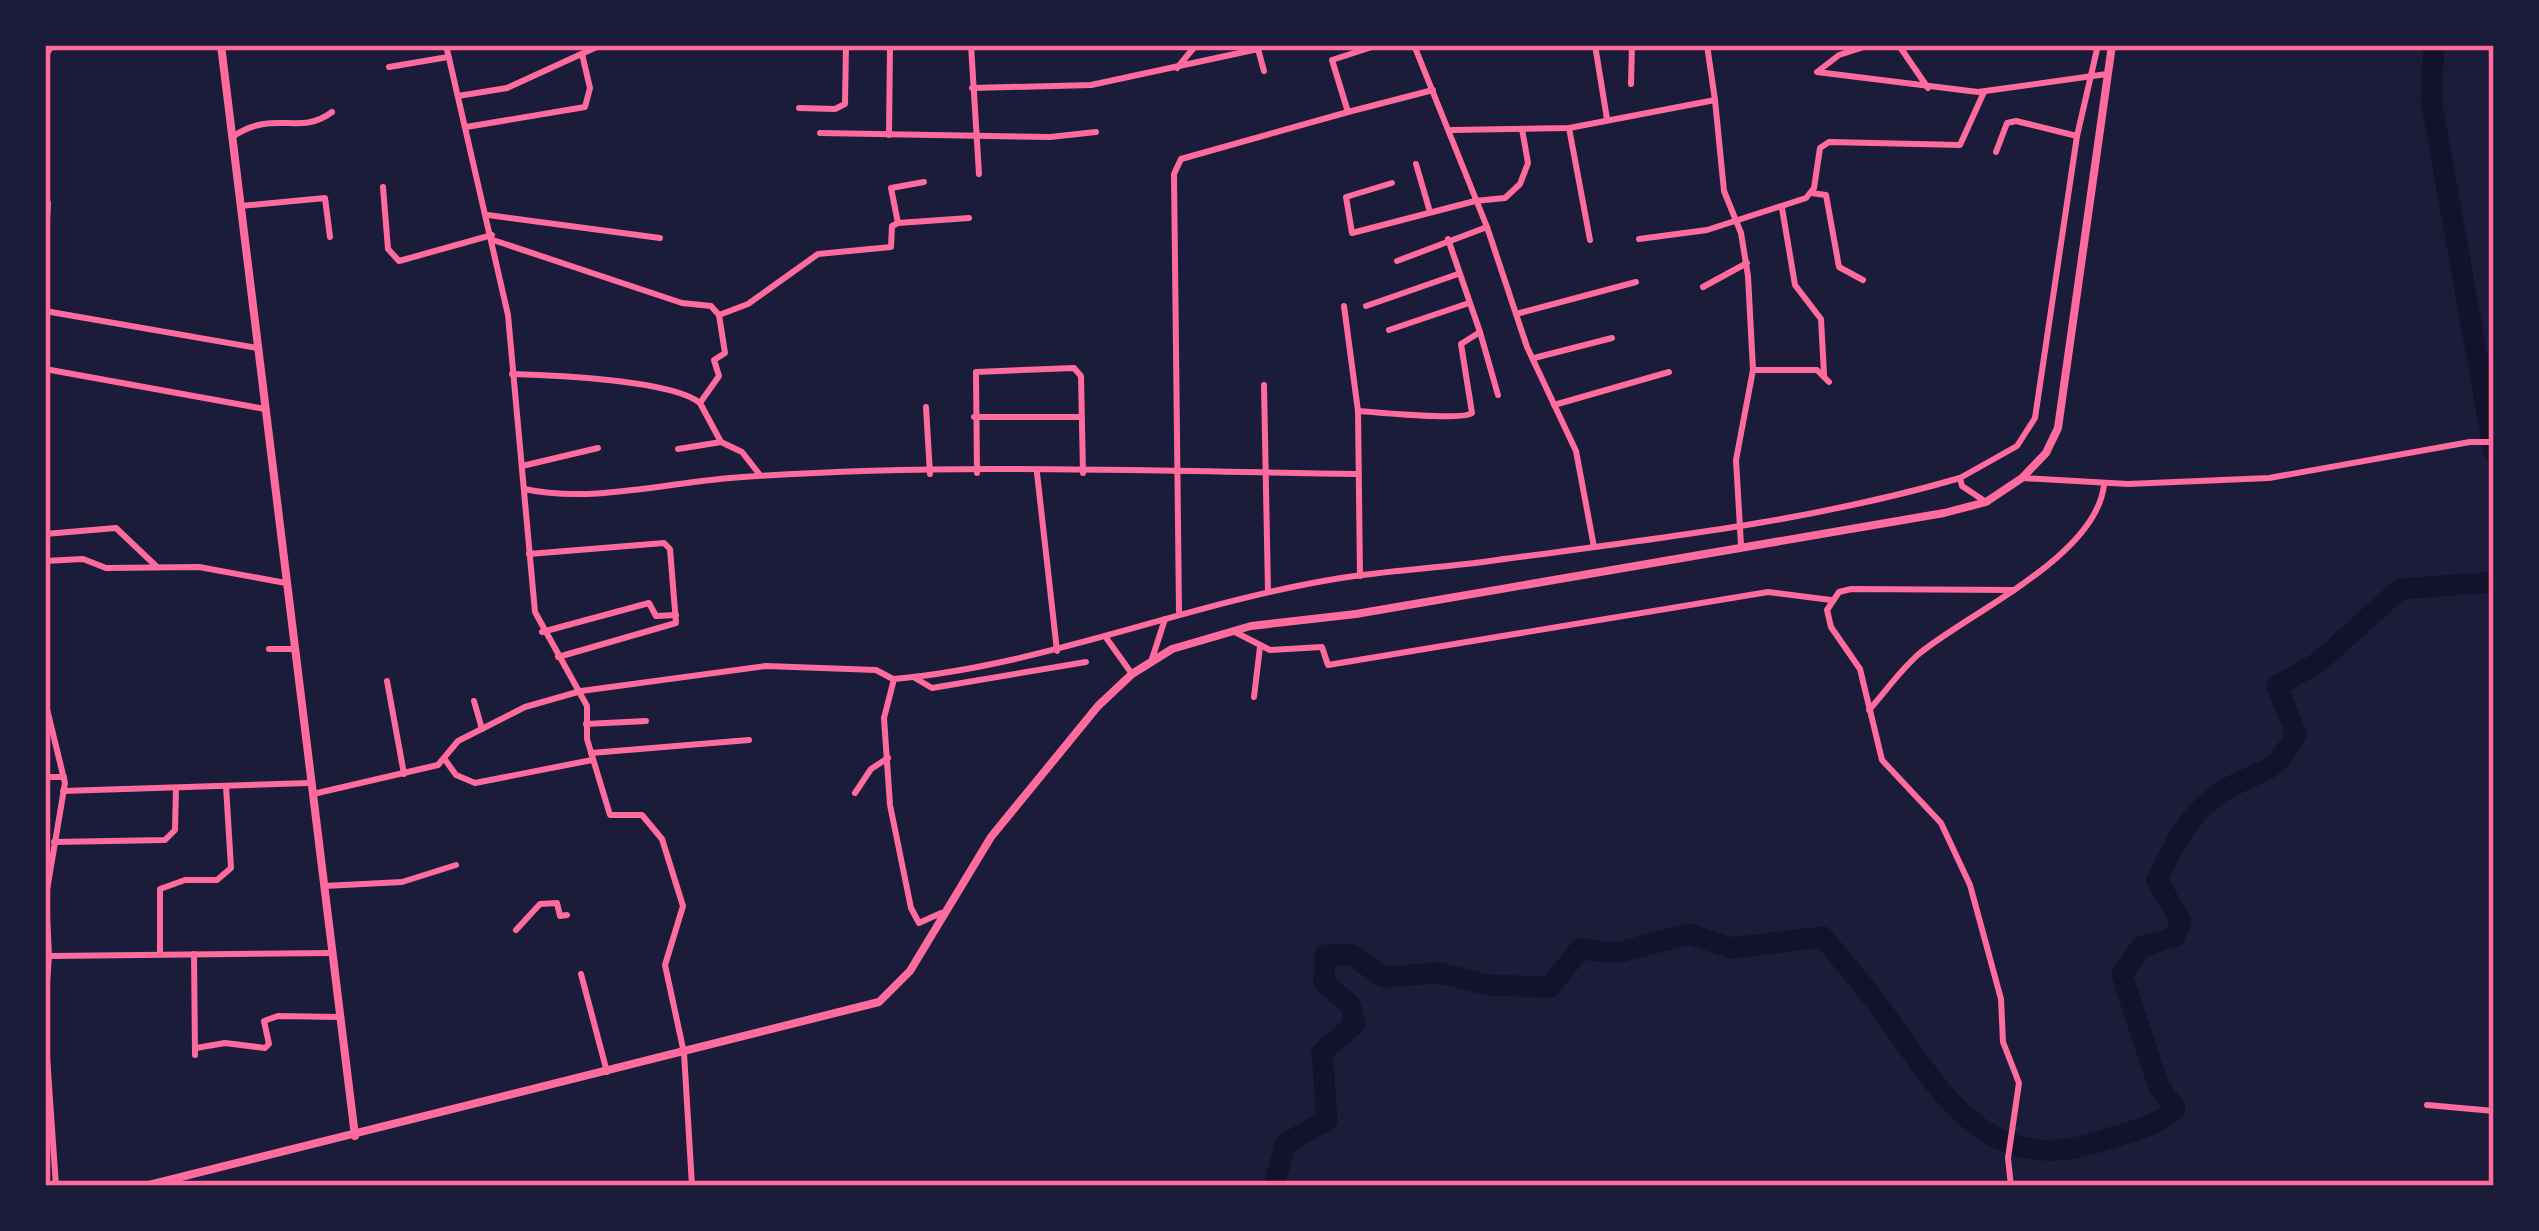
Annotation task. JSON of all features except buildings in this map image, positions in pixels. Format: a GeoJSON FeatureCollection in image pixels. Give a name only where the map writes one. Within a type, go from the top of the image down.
{"type":"FeatureCollection","features":[{"type":"Feature","properties":{"kind":"main road"},"geometry":{"type":"LineString","coordinates":[[221,45],[355,1136]]}},
{"type":"Feature","properties":{"kind":"main road"},"geometry":{"type":"LineString","coordinates":[[145,1186],[880,1002],[910,971],[940,914],[991,837],[1098,706],[1132,674],[1172,649],[1233,632],[1741,545],[1808,538],[1986,502],[2046,453],[2058,428],[2112,45]]}},
{"type":"Feature","properties":{"kind":"street"},"geometry":{"type":"LineString","coordinates":[[45,57],[52,45]]}},
{"type":"Feature","properties":{"kind":"street"},"geometry":{"type":"LineString","coordinates":[[446,45],[493,237],[542,632],[581,691],[591,757],[610,814],[642,814],[662,839],[683,905],[665,965],[684,1053],[692,1186]]}},
{"type":"Feature","properties":{"kind":"street"},"geometry":{"type":"LineString","coordinates":[[458,96],[507,88],[601,45]]}},
{"type":"Feature","properties":{"kind":"street"},"geometry":{"type":"LineString","coordinates":[[799,108],[836,109],[845,104],[846,45]]}},
{"type":"Feature","properties":{"kind":"street"},"geometry":{"type":"LineString","coordinates":[[889,134],[890,45]]}},
{"type":"Feature","properties":{"kind":"street"},"geometry":{"type":"LineString","coordinates":[[971,45],[979,174]]}},
{"type":"Feature","properties":{"kind":"street"},"geometry":{"type":"LineString","coordinates":[[1178,68],[1196,45]]}},
{"type":"Feature","properties":{"kind":"street"},"geometry":{"type":"LineString","coordinates":[[1348,112],[1332,60],[1378,45]]}},
{"type":"Feature","properties":{"kind":"street"},"geometry":{"type":"LineString","coordinates":[[1414,45],[1452,130],[1532,358],[1576,451],[1594,547]]}},
{"type":"Feature","properties":{"kind":"street"},"geometry":{"type":"LineString","coordinates":[[1595,45],[1607,118]]}},
{"type":"Feature","properties":{"kind":"street"},"geometry":{"type":"LineString","coordinates":[[1631,84],[1632,45]]}},
{"type":"Feature","properties":{"kind":"street"},"geometry":{"type":"LineString","coordinates":[[1707,45],[1724,191],[1747,263],[1753,370],[1736,460],[1741,545]]}},
{"type":"Feature","properties":{"kind":"street"},"geometry":{"type":"LineString","coordinates":[[1928,88],[1900,47],[1870,45],[1839,56],[1817,73],[1928,88],[1984,92],[2107,74]]}},
{"type":"Feature","properties":{"kind":"street"},"geometry":{"type":"LineString","coordinates":[[310,794],[446,761],[458,741],[525,707],[581,691],[766,666],[876,670],[894,679],[915,677],[1058,651],[1107,639],[1179,611],[1268,592],[1741,528],[1886,502],[1960,478],[2017,446],[2035,418],[2077,136],[2098,45]]}},
{"type":"Feature","properties":{"kind":"street"},"geometry":{"type":"LineString","coordinates":[[972,88],[1046,89],[1178,68],[1258,47],[1264,71]]}},
{"type":"Feature","properties":{"kind":"street"},"geometry":{"type":"LineString","coordinates":[[466,127],[585,107],[591,98],[583,54]]}},
{"type":"Feature","properties":{"kind":"street"},"geometry":{"type":"LineString","coordinates":[[389,67],[448,57]]}},
{"type":"Feature","properties":{"kind":"street"},"geometry":{"type":"LineString","coordinates":[[1179,611],[1174,174],[1181,159],[1433,90]]}},
{"type":"Feature","properties":{"kind":"street"},"geometry":{"type":"LineString","coordinates":[[1811,193],[1823,144],[1960,145],[1984,92]]}},
{"type":"Feature","properties":{"kind":"street"},"geometry":{"type":"LineString","coordinates":[[1452,130],[1569,128],[1715,100]]}},
{"type":"Feature","properties":{"kind":"street"},"geometry":{"type":"LineString","coordinates":[[232,137],[255,122],[317,124],[332,112]]}},
{"type":"Feature","properties":{"kind":"street"},"geometry":{"type":"LineString","coordinates":[[1996,152],[2007,123],[2016,121],[2077,136]]}},
{"type":"Feature","properties":{"kind":"street"},"geometry":{"type":"LineString","coordinates":[[1569,128],[1590,240]]}},
{"type":"Feature","properties":{"kind":"street"},"geometry":{"type":"LineString","coordinates":[[1393,183],[1346,197],[1352,233],[1475,200],[1505,198],[1520,184],[1528,163],[1522,129]]}},
{"type":"Feature","properties":{"kind":"street"},"geometry":{"type":"LineString","coordinates":[[820,133],[976,137],[1096,132]]}},
{"type":"Feature","properties":{"kind":"street"},"geometry":{"type":"LineString","coordinates":[[1416,164],[1430,212]]}},
{"type":"Feature","properties":{"kind":"street"},"geometry":{"type":"LineString","coordinates":[[898,223],[891,188],[924,182]]}},
{"type":"Feature","properties":{"kind":"street"},"geometry":{"type":"LineString","coordinates":[[383,187],[388,249],[399,261],[493,237],[682,303],[711,306],[719,315],[725,353],[714,360],[719,376],[700,403]]}},
{"type":"Feature","properties":{"kind":"street"},"geometry":{"type":"LineString","coordinates":[[1640,239],[1736,221],[1811,193],[1826,195],[1839,267],[1863,280]]}},
{"type":"Feature","properties":{"kind":"street"},"geometry":{"type":"LineString","coordinates":[[240,206],[325,198],[331,237]]}},
{"type":"Feature","properties":{"kind":"street"},"geometry":{"type":"LineString","coordinates":[[45,254],[48,203]]}},
{"type":"Feature","properties":{"kind":"street"},"geometry":{"type":"LineString","coordinates":[[1753,370],[1797,368],[1827,378],[1821,319],[1795,285],[1781,207]]}},
{"type":"Feature","properties":{"kind":"street"},"geometry":{"type":"LineString","coordinates":[[488,215],[660,238]]}},
{"type":"Feature","properties":{"kind":"street"},"geometry":{"type":"LineString","coordinates":[[719,315],[748,304],[818,254],[891,248],[892,226],[898,223],[968,218]]}},
{"type":"Feature","properties":{"kind":"street"},"geometry":{"type":"LineString","coordinates":[[1397,261],[1487,227]]}},
{"type":"Feature","properties":{"kind":"street"},"geometry":{"type":"LineString","coordinates":[[1448,239],[1498,395]]}},
{"type":"Feature","properties":{"kind":"street"},"geometry":{"type":"LineString","coordinates":[[1703,287],[1747,263]]}},
{"type":"Feature","properties":{"kind":"street"},"geometry":{"type":"LineString","coordinates":[[1366,306],[1458,274]]}},
{"type":"Feature","properties":{"kind":"street"},"geometry":{"type":"LineString","coordinates":[[1516,314],[1636,282]]}},
{"type":"Feature","properties":{"kind":"street"},"geometry":{"type":"LineString","coordinates":[[1389,330],[1468,303]]}},
{"type":"Feature","properties":{"kind":"street"},"geometry":{"type":"LineString","coordinates":[[1344,306],[1358,411],[1355,474],[1360,576]]}},
{"type":"Feature","properties":{"kind":"street"},"geometry":{"type":"LineString","coordinates":[[45,311],[257,348]]}},
{"type":"Feature","properties":{"kind":"street"},"geometry":{"type":"LineString","coordinates":[[1358,411],[1468,419],[1472,413],[1461,344],[1480,332]]}},
{"type":"Feature","properties":{"kind":"street"},"geometry":{"type":"LineString","coordinates":[[1532,358],[1612,338]]}},
{"type":"Feature","properties":{"kind":"street"},"geometry":{"type":"LineString","coordinates":[[977,473],[976,372],[1074,368],[1081,376],[1083,473]]}},
{"type":"Feature","properties":{"kind":"street"},"geometry":{"type":"LineString","coordinates":[[45,369],[265,410]]}},
{"type":"Feature","properties":{"kind":"street"},"geometry":{"type":"LineString","coordinates":[[1554,405],[1669,372]]}},
{"type":"Feature","properties":{"kind":"street"},"geometry":{"type":"LineString","coordinates":[[512,374],[690,395],[700,403],[721,442]]}},
{"type":"Feature","properties":{"kind":"street"},"geometry":{"type":"LineString","coordinates":[[1264,385],[1268,592]]}},
{"type":"Feature","properties":{"kind":"street"},"geometry":{"type":"LineString","coordinates":[[926,407],[930,474]]}},
{"type":"Feature","properties":{"kind":"street"},"geometry":{"type":"LineString","coordinates":[[974,417],[1082,417]]}},
{"type":"Feature","properties":{"kind":"street"},"geometry":{"type":"LineString","coordinates":[[678,449],[721,442],[742,452],[762,476]]}},
{"type":"Feature","properties":{"kind":"street"},"geometry":{"type":"LineString","coordinates":[[2021,478],[2104,484],[2300,475],[2470,442],[2494,442]]}},
{"type":"Feature","properties":{"kind":"street"},"geometry":{"type":"LineString","coordinates":[[522,466],[598,448]]}},
{"type":"Feature","properties":{"kind":"street"},"geometry":{"type":"LineString","coordinates":[[1037,473],[1058,651]]}},
{"type":"Feature","properties":{"kind":"street"},"geometry":{"type":"LineString","coordinates":[[524,489],[643,490],[762,476],[1355,474]]}},
{"type":"Feature","properties":{"kind":"street"},"geometry":{"type":"LineString","coordinates":[[1960,478],[1962,486],[1986,502]]}},
{"type":"Feature","properties":{"kind":"street"},"geometry":{"type":"LineString","coordinates":[[1869,710],[1915,658],[2014,590],[2086,530],[2099,511],[2104,484]]}},
{"type":"Feature","properties":{"kind":"street"},"geometry":{"type":"LineString","coordinates":[[45,534],[116,529],[156,566]]}},
{"type":"Feature","properties":{"kind":"street"},"geometry":{"type":"LineString","coordinates":[[529,554],[668,545],[676,614],[673,625],[558,657]]}},
{"type":"Feature","properties":{"kind":"street"},"geometry":{"type":"LineString","coordinates":[[45,561],[83,559],[106,568],[226,570],[286,583]]}},
{"type":"Feature","properties":{"kind":"street"},"geometry":{"type":"LineString","coordinates":[[1233,632],[1260,647],[1322,647],[1328,665],[1768,592],[1831,600],[1850,589],[2014,590]]}},
{"type":"Feature","properties":{"kind":"street"},"geometry":{"type":"LineString","coordinates":[[1831,600],[1831,627],[1860,669],[1882,760],[1957,845],[1970,885],[2001,999],[2003,1042],[2018,1083],[2008,1158],[2011,1186]]}},
{"type":"Feature","properties":{"kind":"street"},"geometry":{"type":"LineString","coordinates":[[542,632],[649,603],[656,616],[676,614]]}},
{"type":"Feature","properties":{"kind":"street"},"geometry":{"type":"LineString","coordinates":[[1151,662],[1166,616]]}},
{"type":"Feature","properties":{"kind":"street"},"geometry":{"type":"LineString","coordinates":[[1107,639],[1132,674]]}},
{"type":"Feature","properties":{"kind":"street"},"geometry":{"type":"LineString","coordinates":[[1254,697],[1260,647]]}},
{"type":"Feature","properties":{"kind":"street"},"geometry":{"type":"LineString","coordinates":[[268,649],[293,649]]}},
{"type":"Feature","properties":{"kind":"street"},"geometry":{"type":"LineString","coordinates":[[915,677],[932,688],[1086,662]]}},
{"type":"Feature","properties":{"kind":"street"},"geometry":{"type":"LineString","coordinates":[[894,679],[884,718],[890,805],[910,908],[919,922],[940,914]]}},
{"type":"Feature","properties":{"kind":"street"},"geometry":{"type":"LineString","coordinates":[[387,681],[404,774]]}},
{"type":"Feature","properties":{"kind":"street"},"geometry":{"type":"LineString","coordinates":[[45,701],[64,777],[46,886],[45,1010]]}},
{"type":"Feature","properties":{"kind":"street"},"geometry":{"type":"LineString","coordinates":[[474,701],[482,729]]}},
{"type":"Feature","properties":{"kind":"street"},"geometry":{"type":"LineString","coordinates":[[586,724],[646,721]]}},
{"type":"Feature","properties":{"kind":"street"},"geometry":{"type":"LineString","coordinates":[[446,761],[456,775],[475,783],[591,757],[749,740]]}},
{"type":"Feature","properties":{"kind":"street"},"geometry":{"type":"LineString","coordinates":[[855,793],[871,769],[888,758]]}},
{"type":"Feature","properties":{"kind":"street"},"geometry":{"type":"LineString","coordinates":[[45,777],[64,777]]}},
{"type":"Feature","properties":{"kind":"street"},"geometry":{"type":"LineString","coordinates":[[64,791],[309,783]]}},
{"type":"Feature","properties":{"kind":"street"},"geometry":{"type":"LineString","coordinates":[[160,954],[160,889],[185,880],[218,880],[231,868],[226,786]]}},
{"type":"Feature","properties":{"kind":"street"},"geometry":{"type":"LineString","coordinates":[[54,842],[165,840],[175,830],[176,788]]}},
{"type":"Feature","properties":{"kind":"street"},"geometry":{"type":"LineString","coordinates":[[322,886],[402,882],[456,865]]}},
{"type":"Feature","properties":{"kind":"street"},"geometry":{"type":"LineString","coordinates":[[516,930],[540,904],[557,903],[560,916],[567,915]]}},
{"type":"Feature","properties":{"kind":"street"},"geometry":{"type":"LineString","coordinates":[[47,956],[331,953]]}},
{"type":"Feature","properties":{"kind":"street"},"geometry":{"type":"LineString","coordinates":[[194,954],[195,1052],[225,1043],[265,1048],[269,1043],[264,1021],[278,1016],[339,1017]]}},
{"type":"Feature","properties":{"kind":"street"},"geometry":{"type":"LineString","coordinates":[[581,974],[607,1072]]}},
{"type":"Feature","properties":{"kind":"street"},"geometry":{"type":"LineString","coordinates":[[45,1028],[56,1186]]}},
{"type":"Feature","properties":{"kind":"street"},"geometry":{"type":"LineString","coordinates":[[2427,1105],[2494,1111]]}},
{"type":"Feature","properties":{"kind":"waterway"},"geometry":{"type":"LineString","coordinates":[[2434,45],[2431,99],[2494,452]]}},
{"type":"Feature","properties":{"kind":"waterway"},"geometry":{"type":"LineString","coordinates":[[1274,1186],[1285,1144],[1327,1120],[1322,1052],[1355,1024],[1351,1006],[1324,982],[1325,955],[1352,955],[1383,977],[1439,973],[1489,985],[1550,987],[1580,949],[1616,953],[1689,934],[1732,948],[1823,937],[1949,1100],[1999,1139],[2028,1148],[2062,1150],[2150,1125],[2175,1108],[2159,1087],[2122,975],[2141,947],[2174,937],[2181,922],[2157,880],[2184,829],[2213,798],[2266,770],[2287,748],[2296,734],[2277,686],[2319,662],[2400,589],[2494,582]]}}]}
